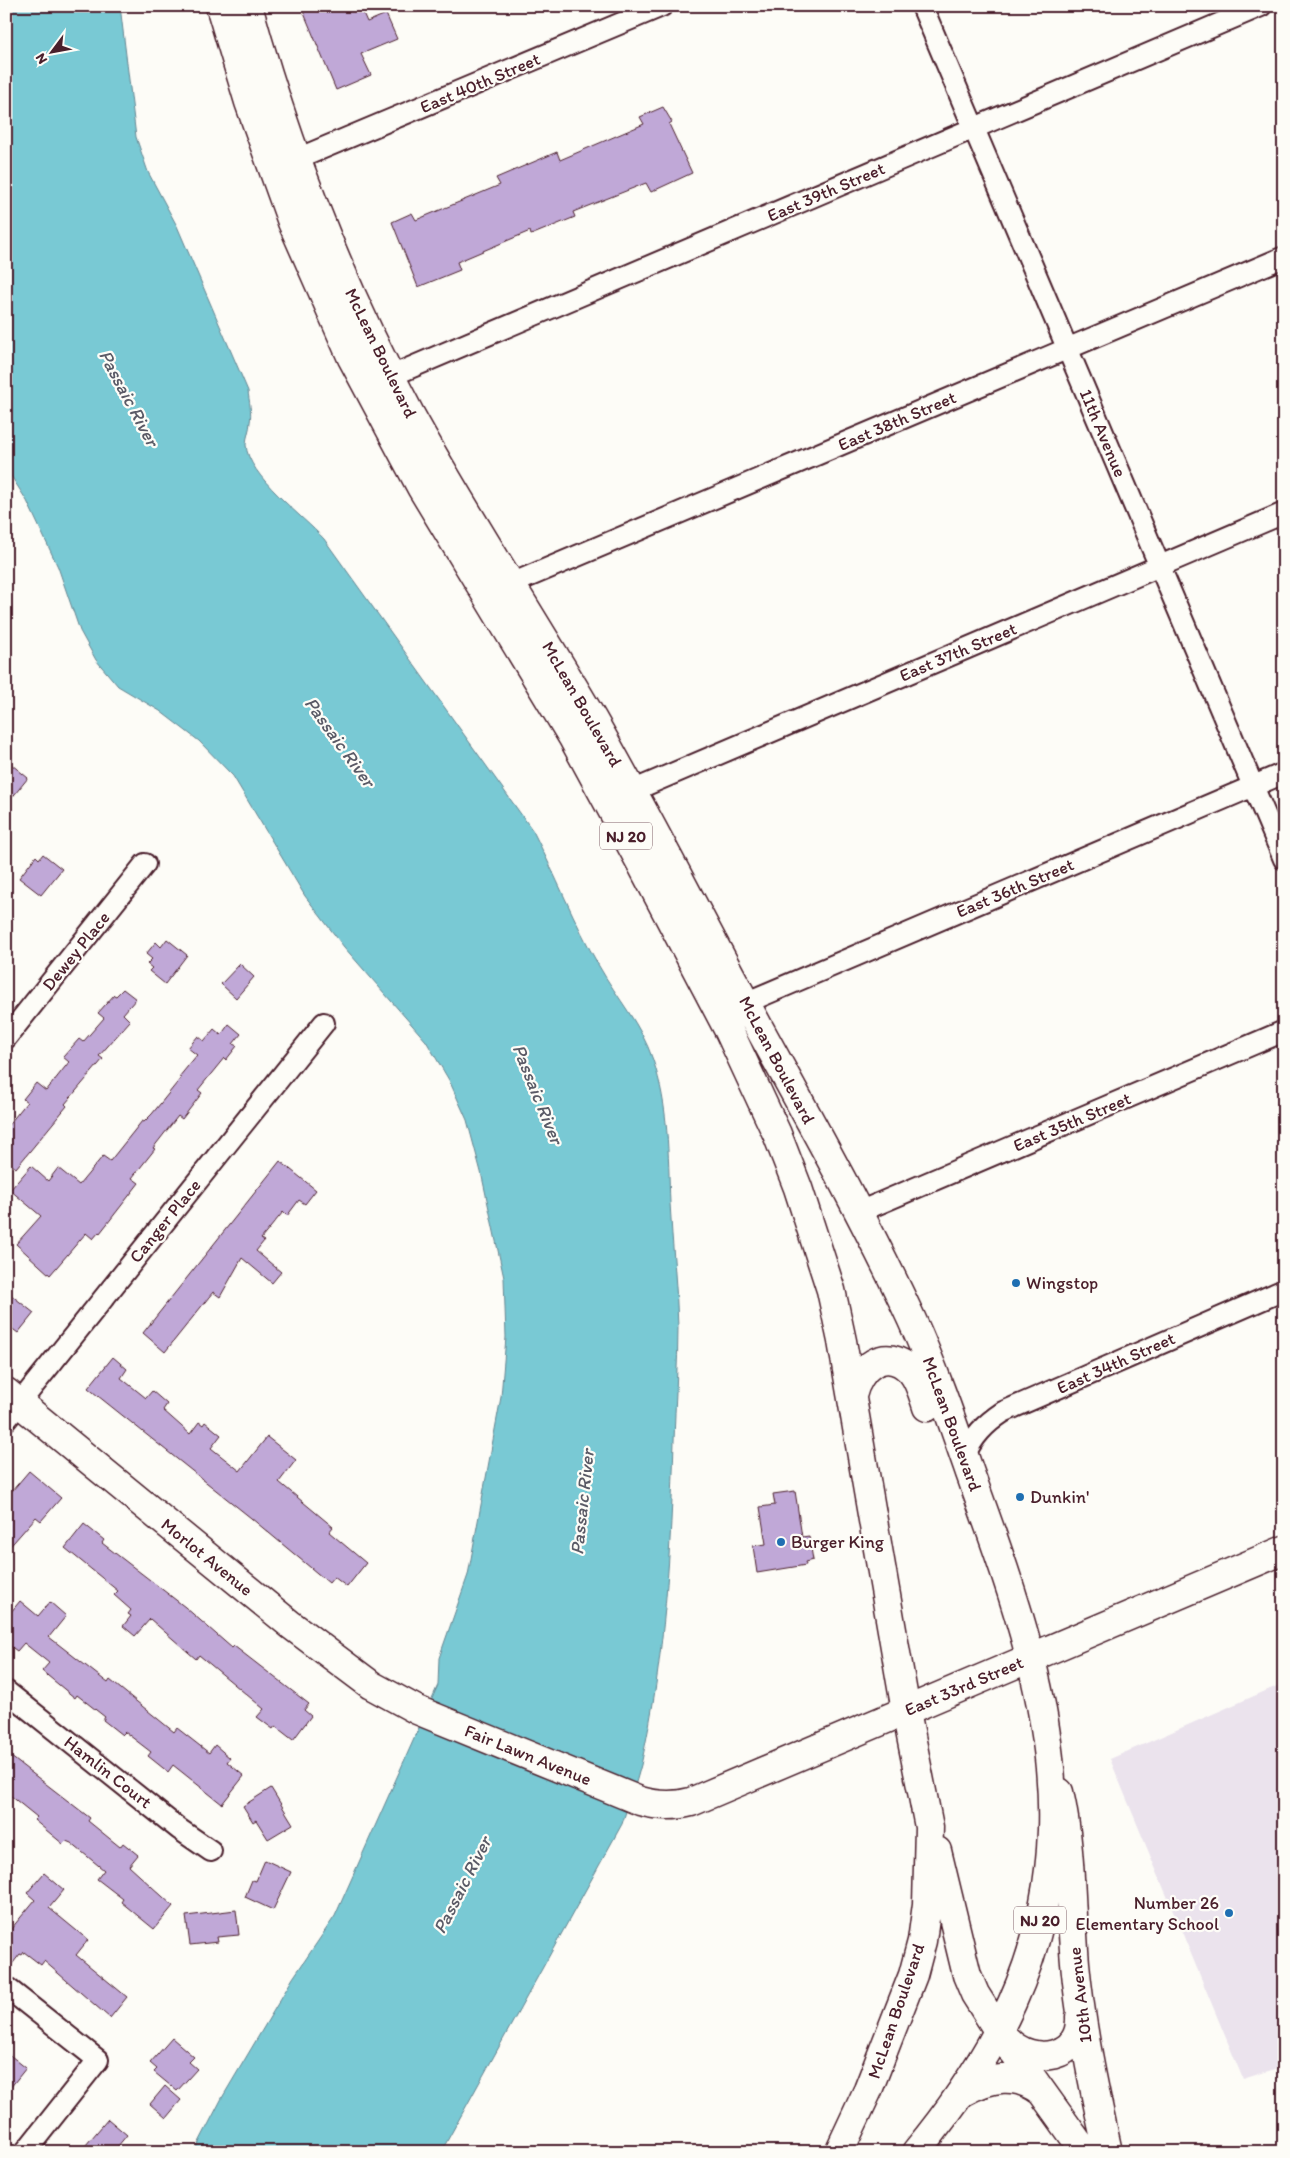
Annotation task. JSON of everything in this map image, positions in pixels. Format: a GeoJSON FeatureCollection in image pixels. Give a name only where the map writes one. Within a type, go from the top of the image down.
{"type":"FeatureCollection","features":[{"type":"Feature","properties":{"kind":"main road","name":"McLean Boulevard"},"geometry":{"type":"LineString","coordinates":[[220,6],[249,102],[292,222],[352,358],[421,488],[537,677],[609,803],[703,980],[773,1125],[798,1188],[831,1290],[852,1396],[906,1711],[929,1827],[927,1904],[922,1941],[913,1975],[868,2090],[839,2152]]}},
{"type":"Feature","properties":{"kind":"main road","name":"McLean Boulevard"},"geometry":{"type":"LineString","coordinates":[[248,6],[297,159],[344,277],[391,376],[444,474],[591,718],[632,791],[859,1212],[914,1324],[996,1546],[1030,1657],[1047,1748],[1053,1824],[1051,1862],[1045,1901],[1026,1971],[999,2032],[963,2092],[916,2152]]}},
{"type":"Feature","properties":{"kind":"main road"},"geometry":{"type":"LineString","coordinates":[[852,1396],[855,1383],[862,1372],[875,1363],[891,1359],[903,1364],[912,1372],[920,1386],[977,1545],[1030,1657]]}},
{"type":"Feature","properties":{"kind":"main road","name":"Morlot Avenue"},"geometry":{"type":"LineString","coordinates":[[11,1405],[290,1625],[371,1685],[417,1710]]}},
{"type":"Feature","properties":{"kind":"main road","name":"East 33rd Street"},"geometry":{"type":"LineString","coordinates":[[640,1801],[667,1806],[691,1802],[1284,1550]]}},
{"type":"Feature","properties":{"kind":"main road","name":"Fair Lawn Avenue"},"geometry":{"type":"LineString","coordinates":[[417,1710],[640,1801]]}},
{"type":"Feature","properties":{"kind":"main road","name":"10th Avenue"},"geometry":{"type":"LineString","coordinates":[[1047,1748],[1062,1806],[1068,1843],[1079,2006],[1091,2076],[1108,2152]]}},
{"type":"Feature","properties":{"kind":"main road"},"geometry":{"type":"LineString","coordinates":[[929,1827],[946,1882],[967,1975],[975,1994],[999,2032],[1085,2152]]}},
{"type":"Feature","properties":{"kind":"main road"},"geometry":{"type":"LineString","coordinates":[[999,2032],[1010,2043],[1025,2053],[1051,2055],[1072,2045],[1078,2036],[1080,2023],[1079,2006]]}},
{"type":"Feature","properties":{"kind":"main road"},"geometry":{"type":"LineString","coordinates":[[963,2092],[977,2084],[1004,2078],[1019,2079],[1031,2084],[1044,2093]]}},
{"type":"Feature","properties":{"kind":"street","name":"East 40th Street"},"geometry":{"type":"LineString","coordinates":[[297,159],[662,6]]}},
{"type":"Feature","properties":{"kind":"street","name":"11th Avenue"},"geometry":{"type":"LineString","coordinates":[[922,6],[1284,859]]}},
{"type":"Feature","properties":{"kind":"street","name":"East 39th Street"},"geometry":{"type":"LineString","coordinates":[[391,376],[1261,6]]}},
{"type":"Feature","properties":{"kind":"street","name":"East 38th Street"},"geometry":{"type":"LineString","coordinates":[[511,584],[1284,258]]}},
{"type":"Feature","properties":{"kind":"street","name":"East 37th Street"},"geometry":{"type":"LineString","coordinates":[[632,791],[1284,513]]}},
{"type":"Feature","properties":{"kind":"street","name":"East 36th Street"},"geometry":{"type":"LineString","coordinates":[[745,1002],[1284,773]]}},
{"type":"Feature","properties":{"kind":"street","name":"Dewey Place"},"geometry":{"type":"LineString","coordinates":[[6,1038],[145,864]]}},
{"type":"Feature","properties":{"kind":"street","name":"Canger Place"},"geometry":{"type":"LineString","coordinates":[[11,1405],[324,1022]]}},
{"type":"Feature","properties":{"kind":"street","name":"East 35th Street"},"geometry":{"type":"LineString","coordinates":[[859,1212],[1284,1031]]}},
{"type":"Feature","properties":{"kind":"street","name":"East 34th Street"},"geometry":{"type":"LineString","coordinates":[[964,1457],[970,1442],[979,1430],[1003,1412],[1284,1290]]}},
{"type":"Feature","properties":{"kind":"street","name":"Hamlin Court"},"geometry":{"type":"LineString","coordinates":[[6,1691],[179,1829],[211,1851]]}},
{"type":"Feature","properties":{"kind":"street"},"geometry":{"type":"LineString","coordinates":[[6,1987],[98,2060],[25,2152]]}},
{"type":"Feature","properties":{"kind":"shaded area","name":"Number 26 Elementary School"},"geometry":{"type":"Polygon","coordinates":[[[1284,1683],[1284,2066],[1243,2079],[1110,1759],[1284,1683]]]}},
{"type":"Feature","properties":{"kind":"water","name":"Passaic River"},"geometry":{"type":"Polygon","coordinates":[[[6,6],[120,6],[136,137],[148,172],[177,226],[248,391],[251,418],[246,445],[249,457],[256,470],[266,482],[324,539],[533,831],[590,949],[648,1047],[662,1095],[668,1149],[678,1356],[669,1563],[656,1685],[641,1765],[622,1824],[441,2152],[194,2152],[222,2098],[293,1978],[335,1916],[438,1685],[439,1658],[468,1575],[501,1397],[506,1337],[504,1278],[481,1172],[467,1120],[449,1080],[426,1041],[344,947],[305,896],[233,776],[199,741],[160,711],[118,686],[96,660],[80,631],[58,567],[27,501],[6,468],[6,6]]]}},
{"type":"Feature","properties":{"kind":"building"},"geometry":{"type":"Polygon","coordinates":[[[301,6],[360,6],[367,22],[386,14],[397,39],[361,54],[371,75],[336,90],[301,6]]]}},
{"type":"Feature","properties":{"kind":"building"},"geometry":{"type":"Polygon","coordinates":[[[663,107],[672,122],[669,124],[692,173],[651,192],[646,183],[573,212],[575,217],[531,235],[530,231],[457,262],[460,270],[418,287],[392,222],[412,213],[416,220],[500,185],[496,178],[557,152],[560,160],[644,124],[640,117],[663,107]]]}},
{"type":"Feature","properties":{"kind":"building"},"geometry":{"type":"Polygon","coordinates":[[[6,760],[28,778],[6,805],[6,760]]]}},
{"type":"Feature","properties":{"kind":"building"},"geometry":{"type":"Polygon","coordinates":[[[43,854],[62,869],[41,895],[19,878],[36,856],[39,859],[43,854]]]}},
{"type":"Feature","properties":{"kind":"building"},"geometry":{"type":"Polygon","coordinates":[[[167,939],[187,955],[165,984],[149,971],[152,968],[147,964],[152,959],[146,954],[156,942],[161,947],[167,939]]]}},
{"type":"Feature","properties":{"kind":"building"},"geometry":{"type":"Polygon","coordinates":[[[240,964],[254,977],[236,998],[221,984],[240,964]]]}},
{"type":"Feature","properties":{"kind":"building"},"geometry":{"type":"Polygon","coordinates":[[[123,989],[136,999],[123,1014],[130,1021],[99,1056],[103,1059],[65,1104],[67,1106],[16,1168],[6,1161],[6,1128],[27,1102],[23,1099],[36,1083],[46,1091],[69,1062],[63,1057],[79,1039],[83,1042],[104,1018],[98,1013],[114,995],[116,996],[123,989]]]}},
{"type":"Feature","properties":{"kind":"building"},"geometry":{"type":"Polygon","coordinates":[[[229,1024],[241,1034],[233,1044],[237,1046],[226,1060],[224,1058],[198,1090],[202,1093],[182,1119],[178,1116],[153,1148],[155,1149],[132,1178],[139,1183],[100,1233],[93,1239],[86,1233],[50,1275],[16,1244],[41,1216],[10,1190],[31,1166],[48,1181],[58,1168],[79,1185],[103,1156],[110,1161],[142,1121],[144,1122],[152,1114],[181,1078],[179,1077],[197,1055],[188,1048],[198,1036],[204,1041],[214,1029],[221,1035],[229,1024]]]}},
{"type":"Feature","properties":{"kind":"building"},"geometry":{"type":"Polygon","coordinates":[[[280,1161],[316,1190],[305,1204],[299,1200],[287,1216],[283,1212],[261,1239],[264,1241],[256,1251],[281,1272],[272,1283],[242,1258],[220,1297],[213,1292],[165,1352],[143,1333],[280,1161]]]}},
{"type":"Feature","properties":{"kind":"building"},"geometry":{"type":"Polygon","coordinates":[[[6,1291],[34,1313],[18,1333],[6,1324],[6,1291]]]}},
{"type":"Feature","properties":{"kind":"building"},"geometry":{"type":"Polygon","coordinates":[[[113,1357],[127,1369],[121,1378],[146,1398],[152,1391],[167,1404],[163,1410],[190,1434],[199,1422],[203,1425],[205,1422],[221,1435],[211,1448],[240,1471],[267,1437],[296,1460],[279,1482],[333,1527],[329,1532],[366,1563],[347,1587],[334,1577],[329,1583],[88,1388],[113,1357]]]}},
{"type":"Feature","properties":{"kind":"building"},"geometry":{"type":"Polygon","coordinates":[[[29,1471],[61,1498],[41,1521],[36,1517],[6,1551],[6,1498],[29,1471]]]}},
{"type":"Feature","properties":{"kind":"building"},"geometry":{"type":"Polygon","coordinates":[[[795,1491],[802,1537],[809,1536],[813,1560],[805,1562],[806,1565],[757,1573],[753,1546],[766,1544],[760,1507],[775,1505],[773,1494],[795,1491]]]}},
{"type":"Feature","properties":{"kind":"building"},"geometry":{"type":"Polygon","coordinates":[[[84,1524],[104,1540],[102,1543],[185,1607],[232,1648],[234,1646],[309,1704],[304,1710],[311,1716],[293,1740],[275,1726],[273,1729],[257,1717],[264,1709],[199,1655],[196,1659],[150,1619],[135,1636],[123,1626],[131,1616],[128,1614],[131,1610],[114,1595],[118,1591],[65,1548],[84,1524]]]}},
{"type":"Feature","properties":{"kind":"building"},"geometry":{"type":"Polygon","coordinates":[[[20,1601],[38,1616],[50,1602],[66,1616],[49,1637],[108,1683],[110,1680],[174,1732],[177,1728],[209,1753],[215,1745],[230,1758],[227,1762],[244,1776],[222,1804],[173,1765],[168,1772],[148,1756],[151,1752],[125,1732],[122,1735],[103,1720],[105,1717],[77,1695],[75,1698],[42,1671],[49,1663],[24,1643],[17,1651],[6,1643],[6,1618],[20,1601]]]}},
{"type":"Feature","properties":{"kind":"building"},"geometry":{"type":"Polygon","coordinates":[[[6,1753],[90,1818],[88,1821],[120,1847],[123,1843],[138,1855],[129,1866],[173,1906],[154,1929],[121,1902],[123,1899],[97,1879],[104,1870],[71,1843],[66,1841],[63,1844],[34,1820],[37,1817],[6,1792],[6,1753]]]}},
{"type":"Feature","properties":{"kind":"building"},"geometry":{"type":"Polygon","coordinates":[[[271,1788],[293,1824],[268,1839],[256,1820],[253,1822],[243,1806],[271,1788]]]}},
{"type":"Feature","properties":{"kind":"building"},"geometry":{"type":"Polygon","coordinates":[[[265,1860],[291,1872],[273,1910],[245,1897],[252,1880],[256,1881],[265,1860]]]}},
{"type":"Feature","properties":{"kind":"building"},"geometry":{"type":"Polygon","coordinates":[[[44,1873],[64,1890],[49,1908],[88,1940],[76,1955],[127,1997],[110,2018],[44,1961],[41,1965],[24,1952],[22,1955],[20,1954],[6,1972],[6,1935],[35,1900],[27,1893],[44,1873]]]}},
{"type":"Feature","properties":{"kind":"building"},"geometry":{"type":"Polygon","coordinates":[[[236,1910],[239,1935],[217,1937],[218,1942],[190,1945],[186,1916],[236,1910]]]}},
{"type":"Feature","properties":{"kind":"building"},"geometry":{"type":"Polygon","coordinates":[[[172,2038],[194,2057],[189,2062],[197,2069],[177,2091],[154,2072],[157,2069],[150,2063],[172,2038]]]}},
{"type":"Feature","properties":{"kind":"building"},"geometry":{"type":"Polygon","coordinates":[[[6,2052],[26,2068],[6,2093],[6,2052]]]}},
{"type":"Feature","properties":{"kind":"building"},"geometry":{"type":"Polygon","coordinates":[[[165,2086],[181,2100],[166,2118],[150,2104],[165,2086]]]}},
{"type":"Feature","properties":{"kind":"building"},"geometry":{"type":"Polygon","coordinates":[[[108,2119],[127,2135],[113,2152],[80,2152],[108,2119]]]}},
{"type":"Feature","properties":{"kind":"place","name":"Wingstop"},"geometry":{"type":"Point","coordinates":[1016,1283]}},
{"type":"Feature","properties":{"kind":"place","name":"Dunkin'"},"geometry":{"type":"Point","coordinates":[1020,1497]}},
{"type":"Feature","properties":{"kind":"place","name":"Burger King"},"geometry":{"type":"Point","coordinates":[781,1542]}},
{"type":"Feature","properties":{"kind":"place","name":"Number 26 Elementary School"},"geometry":{"type":"Point","coordinates":[1229,1913]}}]}
